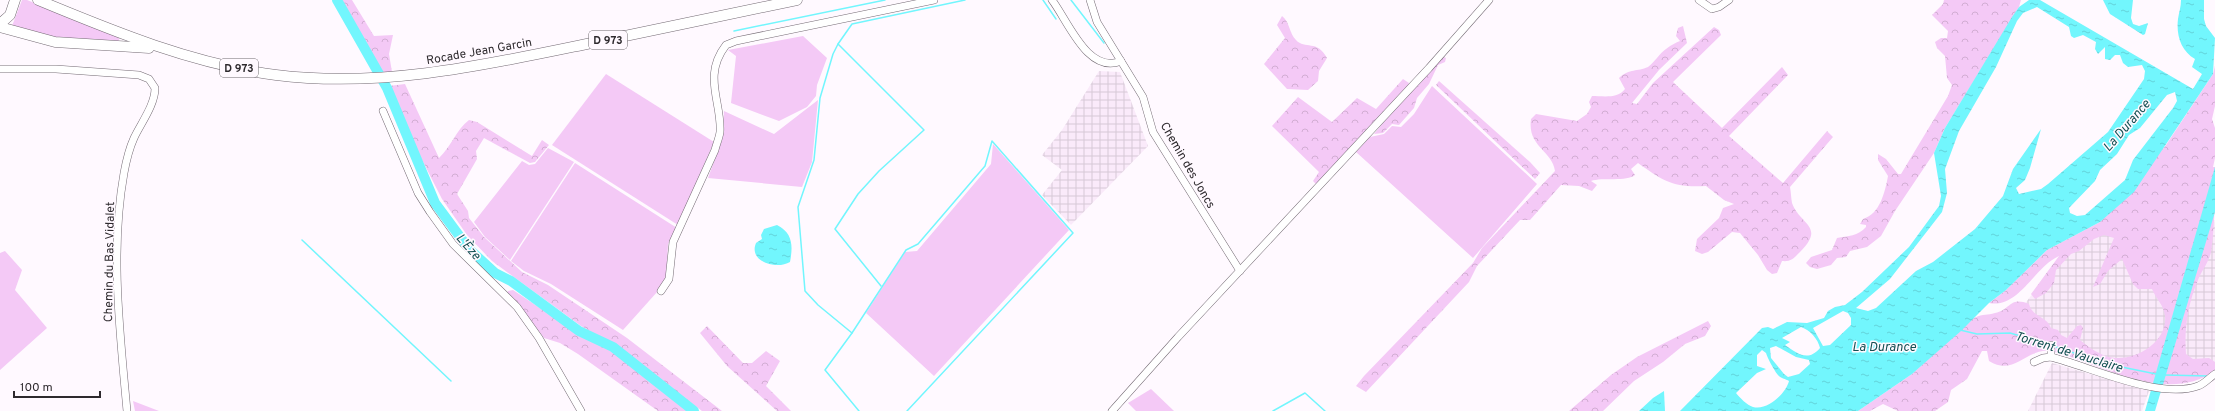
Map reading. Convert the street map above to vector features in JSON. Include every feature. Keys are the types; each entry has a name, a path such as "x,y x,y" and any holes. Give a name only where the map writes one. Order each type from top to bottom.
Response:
{"main road":[{"path":"0,24 10,15 15,0"},
{"name":"Rocade Jean Garcin","path":"38,0 163,49 250,70 316,78 367,79 418,75 523,57 797,0"},
{"name":"Rocade Jean Garcin","path":"0,27 70,44 119,45 163,49"}],"street":[{"path":"660,291 669,279 673,242 715,150 719,137 720,123 714,93 714,77 718,62 726,45 736,41 934,0"},
{"path":"1052,0 1093,59 1108,64 1120,60"},
{"path":"1112,411 1429,68 1489,0"},
{"path":"1699,0 1712,8 1718,7 1729,0"},
{"name":"Chemin des Joncs","path":"1090,1 1097,22 1146,105 1153,132 1240,272"},
{"name":"Chemin du Bas Vidalet","path":"0,69 56,69 139,75 150,78 155,88 153,98 130,152 119,210 118,310 127,411"},
{"path":"383,111 418,193 430,212 453,244 517,307 539,338 581,411"},
{"path":"2051,345 2051,357"},
{"path":"2034,362 2042,358 2051,357 2134,383 2171,390 2199,386 2212,376"}],"shaded area":[{"path":"1099,71 1120,72 1148,146 1071,225 1042,195 1062,170 1042,155 1062,130"},
{"path":"2215,220 2215,366 2175,357 2188,287"},
{"path":"2122,223 2190,251 2154,370 2092,356 2011,323 2063,252"},
{"path":"2052,363 2149,391 2142,411 2028,411"}],"green space":[{"path":"22,0 27,0 120,37 118,42 58,39 12,26"},
{"path":"342,0 352,0 374,36 393,35 389,54 392,72 382,73"},
{"path":"1944,0 2021,0 2019,7 1945,128 1934,153 1895,211 1881,236 1867,247 1850,251 1846,257 1837,258 1831,265 1817,269 1810,267 1806,263 1811,257 1832,250 1837,238 1856,234 1866,227 1866,225 1860,224 1863,219 1874,212 1881,202 1888,176 1878,160 1878,154 1886,159 1898,174 1901,174 1948,96 1952,85 1947,78 1945,56 1937,48 1935,42 1941,38 1947,38 1948,31 1932,15 1943,4"},
{"path":"1282,16 1287,21 1296,40 1300,43 1319,49 1327,58 1319,71 1318,81 1308,90 1287,89 1264,64 1285,38 1277,25"},
{"path":"1683,26 1687,43 1659,70 1632,103 1637,104 1653,83 1714,27 1719,30 1721,35 1673,82 1722,128 1782,67 1788,75 1729,136 1783,183 1827,131 1833,137 1790,187 1792,203 1811,231 1811,236 1800,252 1790,260 1782,261 1777,273 1772,274 1767,270 1758,255 1740,233 1732,232 1708,252 1702,254 1695,251 1697,239 1719,218 1723,208 1734,204 1724,200 1706,186 1685,186 1669,182 1638,163 1631,169 1635,175 1631,177 1591,181 1597,185 1592,191 1579,186 1561,185 1530,220 1520,220 1477,266 1469,282 1366,392 1356,386 1473,263 1482,248 1555,171 1553,164 1533,136 1531,119 1536,114 1577,121 1587,114 1591,107 1589,102 1592,96 1614,96 1622,92 1625,89 1619,78 1630,71 1648,67 1664,50 1680,41 1676,36 1678,28"},
{"path":"803,36 827,58 817,85 816,96 807,107 779,121 731,103 736,56 728,50"},
{"path":"1443,57 1446,58 1445,62 1438,65 1429,84 1417,98 1414,108 1399,125 1392,124 1383,133 1374,134 1398,105"},
{"path":"2215,66 2215,106 2212,119 2215,128 2215,158 2213,167 2215,167 2215,199 2211,252 2198,280 2192,298 2186,325 2186,354 2193,359 2209,358 2215,362 2215,371 2196,380 2176,384 2155,383 2133,379 2051,351 2035,353 2014,364 2006,366 1998,365 1989,361 1987,351 1982,351 1967,379 1951,390 1948,402 1935,411 1898,411 1883,404 1870,411 1858,411 1912,374 1974,318 1992,314 2004,309 2010,304 2018,302 2029,304 2033,312 2046,321 2051,328 2058,330 2061,335 2067,338 2077,326 2081,325 2083,328 2080,340 2092,349 2106,356 2116,358 2136,355 2146,350 2154,343 2164,326 2165,316 2163,309 2152,289 2138,289 2133,284 2122,259 2108,271 2100,284 2093,287 2114,238 2104,235 2094,239 2079,251 2071,254 2056,270 2054,283 2046,293 2035,299 2031,294 2059,256 2050,261 2018,294 2009,300 2000,303 1989,303 2006,290 2047,250 2100,222 2166,145 2213,74"},
{"path":"606,74 714,142 678,225 552,145"},
{"path":"1403,79 1409,83 1407,87 1316,184 1313,181 1319,172 1272,126 1298,97 1332,122 1357,98 1376,109"},
{"path":"1439,81 1530,162 1540,173 1535,179 1436,85"},
{"path":"405,84 439,158 464,124 469,120 477,122 532,156 542,140 549,145 535,162 530,163 484,138 476,151 477,159 457,194 468,211 469,218 484,237 522,272 548,285 627,338 722,411 702,411 612,344 581,326 492,261 467,235 442,199 416,148 389,86"},
{"path":"1432,86 1537,184 1473,258 1356,152 1370,137 1384,134 1392,126 1401,127 1414,114"},
{"path":"818,100 812,162 802,187 708,178 723,137 724,111 774,134"},
{"path":"993,144 1069,230 934,376 866,313 905,252 917,251 991,164"},
{"path":"548,148 574,162 510,260 485,237 474,222 522,161 529,165 535,164"},
{"path":"575,163 677,228 668,244 666,282 623,330 551,284 524,271 511,261"},
{"path":"5,251 22,270 15,290 47,328 0,370 0,253"},
{"path":"513,290 586,339 613,349 689,411 658,411 578,354 560,343 544,338 519,305 507,294 508,291"},
{"path":"1708,321 1711,326 1705,336 1685,344 1663,362 1634,381 1603,411 1569,411 1611,375 1637,357"},
{"path":"707,326 743,363 752,363 766,351 780,361 766,386 791,411 777,411 727,366 700,333"},
{"path":"1151,389 1174,411 1136,411 1128,403"},
{"path":"133,401 159,411 135,411"}],"water":[{"name":"La Durance","path":"2029,0 2040,0 2193,89 2202,74 2192,67 2195,59 2186,52 2180,42 2178,19 2181,0 2204,0 2204,19 2206,26 2215,38 2213,74 2134,192 2100,222 2047,250 2006,290 1989,303 1961,331 1912,374 1858,411 1680,411 1762,328 1768,327 1773,329 1787,322 1807,323 1824,318 1828,311 1835,307 1845,305 1862,292 1909,247 1939,206 1941,196 1934,153 1945,128 2019,7","holes":["2037,7 2069,27 2071,36 2074,38 2083,35 2096,42 2095,49 2098,54 2105,47 2105,59 2110,60 2115,55 2120,55 2123,63 2128,67 2142,65 2145,71 2144,79 2108,132 2041,189 2019,194 2016,188 2025,180 2041,129 2013,169 2003,196 1975,229 1933,262 1916,271 1876,308 1868,311 1856,308 1890,279 1942,212 1947,193 1945,169 1959,131 1996,67 2017,21 2023,13","2175,92 2177,101 2133,160 2125,180 2085,215 2077,216 2070,213 2069,208 2095,181 2100,170 2117,154 2129,135 2140,128 2167,95","1843,311 1848,313 1851,318 1851,325 1830,345 1823,346 1813,328","1801,327 1813,335 1820,348 1811,355 1807,356 1799,354 1785,345 1790,342 1782,338","1776,346 1796,357 1809,360 1810,364 1799,374 1788,377 1771,358 1770,348","1762,350 1766,353 1778,375 1789,381 1784,391 1776,400 1759,408 1748,405 1736,393 1757,373 1766,369 1757,366 1757,355"]},
{"path":"2103,0 2133,0 2131,18 2133,24 2139,26 2148,23 2145,34 2143,35 2110,14"},
{"path":"2215,167 2215,212 2155,411 2145,411"},
{"path":"777,225 786,232 791,240 790,262 771,265 765,263 756,255 756,243 762,239 761,235 764,229"},
{"path":"1664,391 1665,411 1639,411 1653,398"}],"waterway":[{"name":"L'Èze","path":"337,0 387,88 435,203 469,249 495,273 511,281 579,331 613,347 694,411"},
{"path":"734,31 885,0"},
{"path":"881,286 835,229 858,194 879,171 924,130 838,44 852,24 965,0"},
{"path":"1043,0 1056,19"},
{"path":"1071,0 1104,43"},
{"path":"838,44 833,54 820,98 814,160 798,207 805,291 818,305 852,333"},
{"path":"859,411 825,370 852,333 906,250 918,244 985,166 992,141 1073,233 907,411"},
{"path":"302,240 451,381"},
{"name":"Torrent de Vauclaire","path":"1960,330 1977,334 2010,333 2048,344"},
{"name":"Torrent de Vauclaire","path":"2053,346 2107,364 2156,374"},
{"name":"Torrent de Vauclaire","path":"2165,375 2208,376"},
{"path":"1273,411 1305,393 1325,411"}]}
